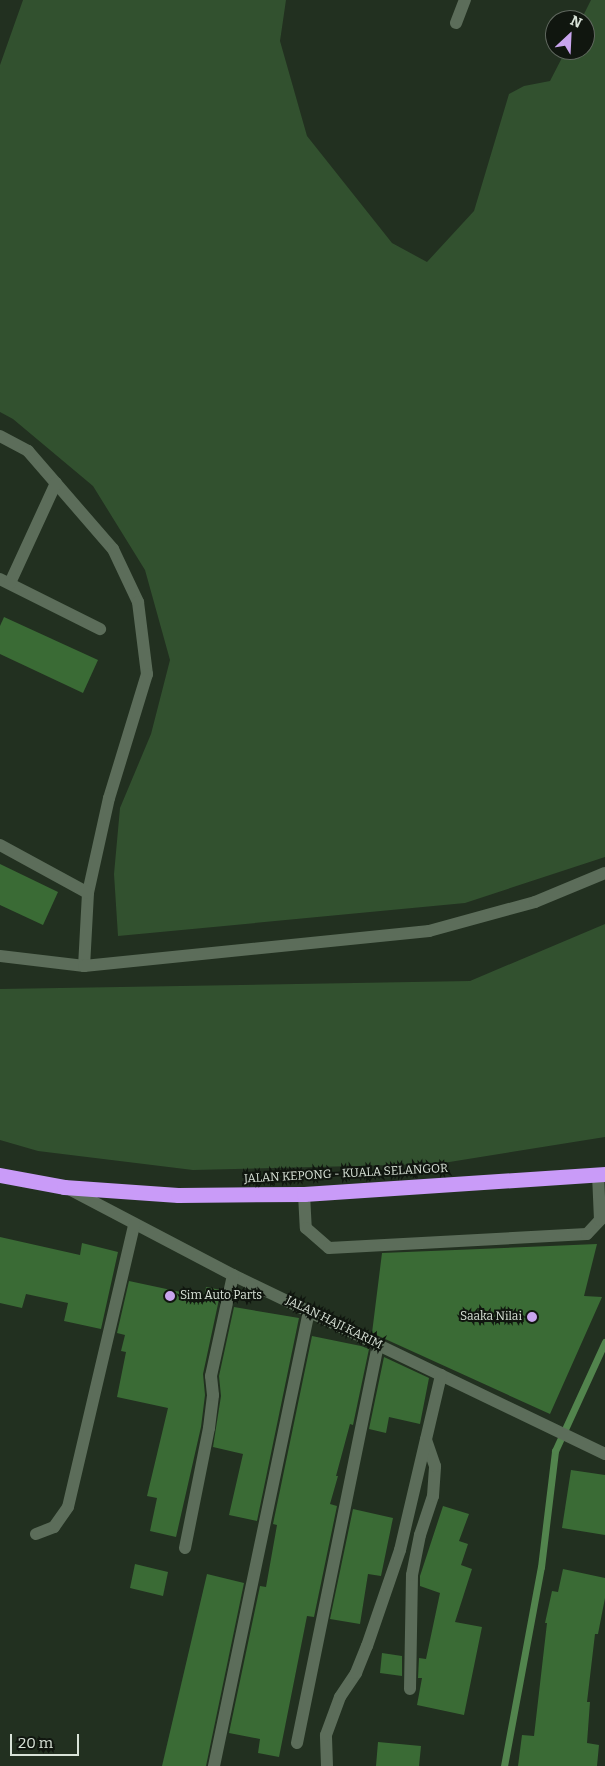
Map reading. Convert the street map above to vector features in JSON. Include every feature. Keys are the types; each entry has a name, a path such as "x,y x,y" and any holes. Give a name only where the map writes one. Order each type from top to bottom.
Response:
{"highway":[{"name":"JALAN KEPONG - KUALA SELANGOR","path":"0,1176 64,1187 178,1195 304,1194 602,1174"}],"street":[{"path":"456,23 466,0"},
{"path":"0,436 28,451 113,549 138,602 147,674 109,798 88,893 84,966"},
{"path":"56,483 5,581 100,629"},
{"path":"0,846 88,893"},
{"path":"0,956 84,966 429,931 535,902 605,873"},
{"path":"304,1194 306,1228 329,1248 587,1234 600,1220 602,1174"},
{"name":"JALAN HAJI KARIM","path":"64,1187 233,1275 605,1454"},
{"path":"36,1534 54,1527 68,1507 134,1225"},
{"path":"185,1548 209,1428 213,1395 211,1376 233,1275"},
{"path":"214,1766 309,1310"},
{"path":"297,1743 378,1344"},
{"path":"327,1766 326,1735 340,1697 356,1673 367,1646 397,1558 441,1374"},
{"path":"410,1689 412,1575 420,1535 433,1496 435,1466 426,1440"}],"green space":[{"path":"23,0 286,0 280,41 307,136 392,243 427,262 474,211 509,94 524,86 550,81 561,60 595,60 595,10 586,10 591,0 605,0 605,857 465,903 118,936 114,874 120,808 151,734 170,660 145,570 93,486 13,419 0,412 0,65"},
{"path":"605,924 605,1137 437,1164 193,1170 38,1151 0,1140 0,989 470,981"}],"building":[{"path":"4,617 98,660 83,693 0,654 0,626"},
{"path":"0,864 58,892 43,925 0,905"},
{"path":"0,1237 80,1255 82,1243 118,1252 101,1329 64,1321 68,1303 26,1294 22,1308 0,1303"},
{"path":"597,1244 584,1296 602,1297 550,1414 372,1333 382,1253"},
{"path":"129,1281 204,1297 206,1287 221,1290 203,1374 205,1395 201,1427 176,1537 150,1531 157,1498 147,1496 168,1408 117,1397 126,1352 121,1351 125,1335 117,1333"},
{"path":"234,1307 299,1318 257,1521 229,1515 243,1454 213,1447 221,1396 219,1376"},
{"path":"312,1336 369,1349 353,1425 350,1424 336,1476 338,1476 330,1504 337,1506 314,1617 307,1616 279,1757 258,1753 260,1739 229,1733 260,1586 266,1587 277,1525 273,1524"},
{"path":"384,1357 429,1378 420,1424 389,1417 386,1433 369,1429"},
{"path":"571,1470 605,1475 605,1535 562,1528"},
{"path":"443,1506 469,1514 459,1541 468,1544 461,1565 472,1569 455,1622 482,1627 464,1715 417,1705 422,1678 418,1678 419,1658 426,1659 440,1593 420,1586 420,1576"},
{"path":"353,1509 393,1518 381,1576 368,1574 360,1624 330,1619"},
{"path":"135,1564 168,1572 163,1596 130,1588"},
{"path":"563,1569 605,1578 605,1598 598,1634 595,1634 587,1702 590,1702 587,1743 599,1745 597,1766 518,1766 522,1735 534,1736 547,1623 545,1623 552,1591 558,1592"},
{"path":"207,1574 244,1583 206,1766 162,1766"},
{"path":"382,1653 402,1656 402,1676 380,1673"},
{"path":"378,1742 421,1746 419,1766 376,1766"}],"waterway":[{"path":"504,1766 541,1567 555,1451 605,1342"}],"place":[{"name":"Sim Auto Parts","path":"170,1296"},
{"name":"Saaka Nilai","path":"532,1317"}]}
